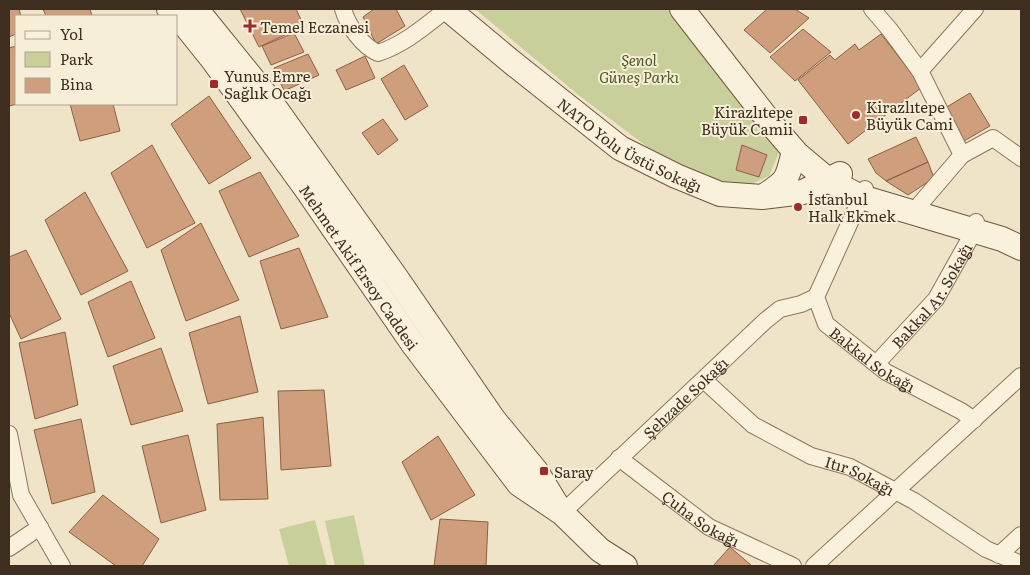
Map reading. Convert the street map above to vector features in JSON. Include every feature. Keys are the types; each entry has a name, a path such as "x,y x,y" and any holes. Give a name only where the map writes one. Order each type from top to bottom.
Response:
{"street":[{"path":"343,9 345,17 364,44 368,49 378,53 392,49 412,37 447,9"},
{"name":"NATO Yolu Üstü Sokağı","path":"447,9 620,148 676,176 720,194 762,197 803,192 834,177"},
{"path":"682,9 772,126 794,151 834,177 864,192 974,225 1021,234"},
{"path":"696,9 791,130 834,177"},
{"path":"872,9 920,71 962,155"},
{"path":"920,71 975,9"},
{"name":"Mehmet Akif Ersoy Caddesi","path":"184,12 213,60 307,190 413,344 519,484 562,513 604,558 625,566"},
{"path":"920,204 962,155 993,138 1021,158"},
{"path":"762,197 788,178 794,151"},
{"path":"864,192 920,204 974,225 1021,248"},
{"path":"816,297 864,192"},
{"name":"Bakkal Ar. Sokağı","path":"876,364 936,299 969,240 974,225"},
{"name":"Şehzade Sokağı","path":"562,513 681,399 780,309 802,304 816,297"},
{"name":"Bakkal Sokağı","path":"816,297 826,324 886,372 960,410 974,420"},
{"path":"814,566 1021,376"},
{"name":"Itır Sokağı","path":"704,380 753,426 811,456 850,467 914,501 986,549 1021,564"},
{"path":"9,434 13,474 21,495 62,566"},
{"name":"Çuha Sokağı","path":"619,458 709,527 792,566"},
{"path":"9,548 40,527"},
{"path":"999,555 1021,536"}],"green space":[{"name":"Şenol Güneş Parkı","path":"475,9 669,9 780,150 769,176 742,188 674,167 581,97"},
{"path":"354,515 365,566 335,566 325,521"},
{"path":"315,520 327,566 289,566 279,529"}],"building":[{"path":"9,9 19,9 21,15 15,15 15,34 9,37"},
{"path":"43,9 90,9 92,15 46,15"},
{"path":"240,9 296,9 304,26 259,47"},
{"path":"374,9 396,9 405,26 376,44 363,17"},
{"path":"767,9 795,9 809,18 770,53 744,30"},
{"path":"803,29 831,52 795,81 770,57"},
{"path":"294,33 304,52 271,65 262,46"},
{"name":"Kirazlıtepe Büyük Cami","path":"881,34 922,87 848,144 798,80 830,55 835,60 855,44 859,50"},
{"path":"15,46 15,104 9,106 9,48"},
{"path":"308,54 319,75 284,91 274,68"},
{"path":"365,56 375,78 346,90 336,70"},
{"path":"404,65 428,106 405,120 381,79"},
{"path":"970,93 990,126 964,141 945,108"},
{"path":"209,96 251,158 209,184 171,124"},
{"path":"70,105 113,105 120,131 80,141"},
{"path":"383,119 398,140 378,155 362,133"},
{"path":"916,137 928,162 886,181 876,173 868,159"},
{"path":"152,145 195,223 147,248 111,173"},
{"path":"742,145 767,155 759,177 736,170"},
{"path":"928,162 934,178 908,195 886,181"},
{"path":"260,172 299,236 249,257 219,191"},
{"path":"85,192 128,271 81,295 45,220"},
{"path":"201,223 239,300 186,321 161,250"},
{"path":"299,248 328,317 281,329 260,261"},
{"path":"26,250 61,319 21,339 9,313 9,257"},
{"path":"131,281 155,338 108,357 88,302"},
{"path":"240,316 258,392 208,404 189,333"},
{"path":"65,332 78,405 35,419 19,343"},
{"path":"161,348 183,411 131,425 113,366"},
{"path":"324,390 331,466 281,470 278,391"},
{"path":"263,417 268,499 220,500 217,424"},
{"path":"81,419 95,492 52,504 34,430"},
{"path":"188,435 206,510 161,523 142,446"},
{"path":"438,436 475,495 431,520 402,462"},
{"path":"103,495 159,539 142,566 116,566 69,532"},
{"path":"440,519 488,522 486,566 434,566"},
{"path":"730,547 752,566 713,566"}],"place":[{"name":"Temel Eczanesi","path":"250,26"},
{"name":"Yunus Emre Sağlık Ocağı","path":"214,84"},
{"name":"Kirazlıtepe Büyük Cami","path":"856,115"},
{"name":"Kirazlıtepe Büyük Camii","path":"803,120"},
{"name":"İstanbul Halk Ekmek","path":"798,207"},
{"name":"Saray","path":"544,471"}]}
